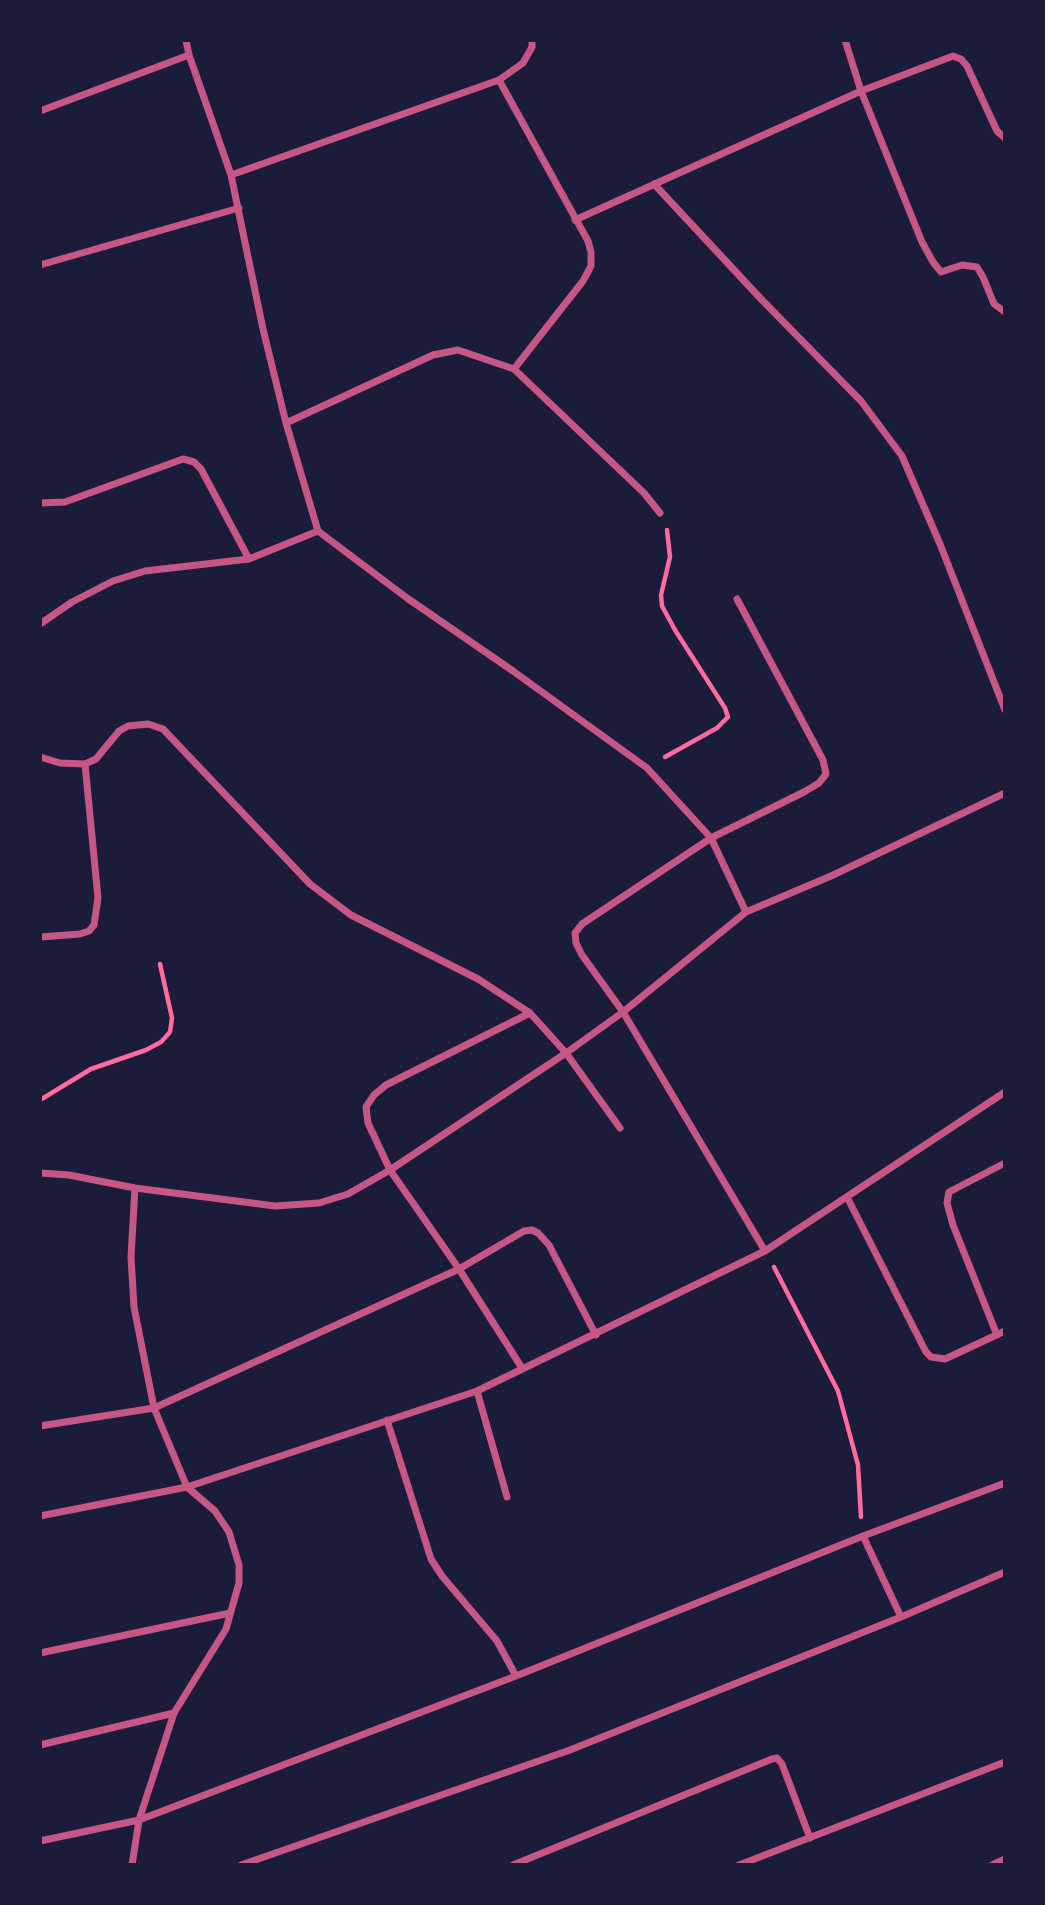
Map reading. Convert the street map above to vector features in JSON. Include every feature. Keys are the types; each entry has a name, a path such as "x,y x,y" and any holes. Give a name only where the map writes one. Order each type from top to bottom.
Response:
{"street":[{"path":"186,40 231,175 286,424 318,531 407,598 647,768 711,838 746,912"},
{"path":"231,175 499,80 523,63 532,47 532,40"},
{"path":"845,40 861,91 922,242 933,262 941,272 962,265 976,267 994,304 1005,312"},
{"path":"40,111 189,55"},
{"path":"575,220 861,91 953,56 961,59 967,66 997,131 1005,138"},
{"path":"499,80 588,241 591,252 591,266 583,281 514,369"},
{"path":"654,184 861,401 902,456 940,544 1005,710"},
{"path":"40,265 239,208"},
{"path":"286,424 446,351 458,350 514,369 644,493 660,513"},
{"path":"40,503 65,502 183,459 194,462 201,469 249,559"},
{"path":"40,624 72,602 113,581 145,571 249,559 318,531"},
{"path":"737,599 823,760 826,774 819,783 804,792 711,838 582,924 575,933 582,955 623,1012 765,1251"},
{"path":"40,757 60,763 85,764 96,759 120,731 128,726 148,723 163,729 310,884 351,915 478,979 530,1013 566,1054 620,1128"},
{"path":"40,937 80,934 89,931 94,925 97,898 85,764"},
{"path":"40,1173 275,1206 319,1202 348,1194 390,1170 566,1054 623,1012 746,912 831,876 1005,793"},
{"path":"522,1368 459,1269 390,1170 368,1123 366,1107 374,1095 386,1085 530,1013"},
{"path":"40,1516 187,1487 477,1391 765,1251 1005,1092"},
{"path":"848,1197 926,1352 931,1357 945,1359 1001,1333 953,1225 947,1203 949,1192 1005,1163"},
{"path":"132,1865 139,1821 174,1713 226,1629 239,1583 239,1565 229,1532 215,1511 187,1487 154,1408 134,1307 131,1257 135,1188"},
{"path":"40,1426 154,1408 459,1269 524,1231 532,1230 538,1233 549,1245 596,1335"},
{"path":"477,1391 507,1497"},
{"path":"387,1420 431,1559 497,1642 516,1676"},
{"path":"40,1841 139,1821 516,1676 863,1536 1005,1483"},
{"path":"863,1536 901,1617"},
{"path":"241,1865 570,1750 901,1617 1005,1572"},
{"path":"40,1653 230,1613"},
{"path":"40,1745 174,1713"},
{"path":"513,1865 777,1758 782,1764 810,1838"},
{"path":"739,1865 1005,1762"},
{"path":"992,1865 1005,1860"}],"path":[{"path":"647,768 717,728 728,718 662,606 661,595 670,557 668,533 660,513"},
{"path":"40,1100 91,1069 146,1050 161,1042 170,1032 172,1018 160,964"},
{"path":"765,1251 838,1391 858,1465 863,1536"}]}
